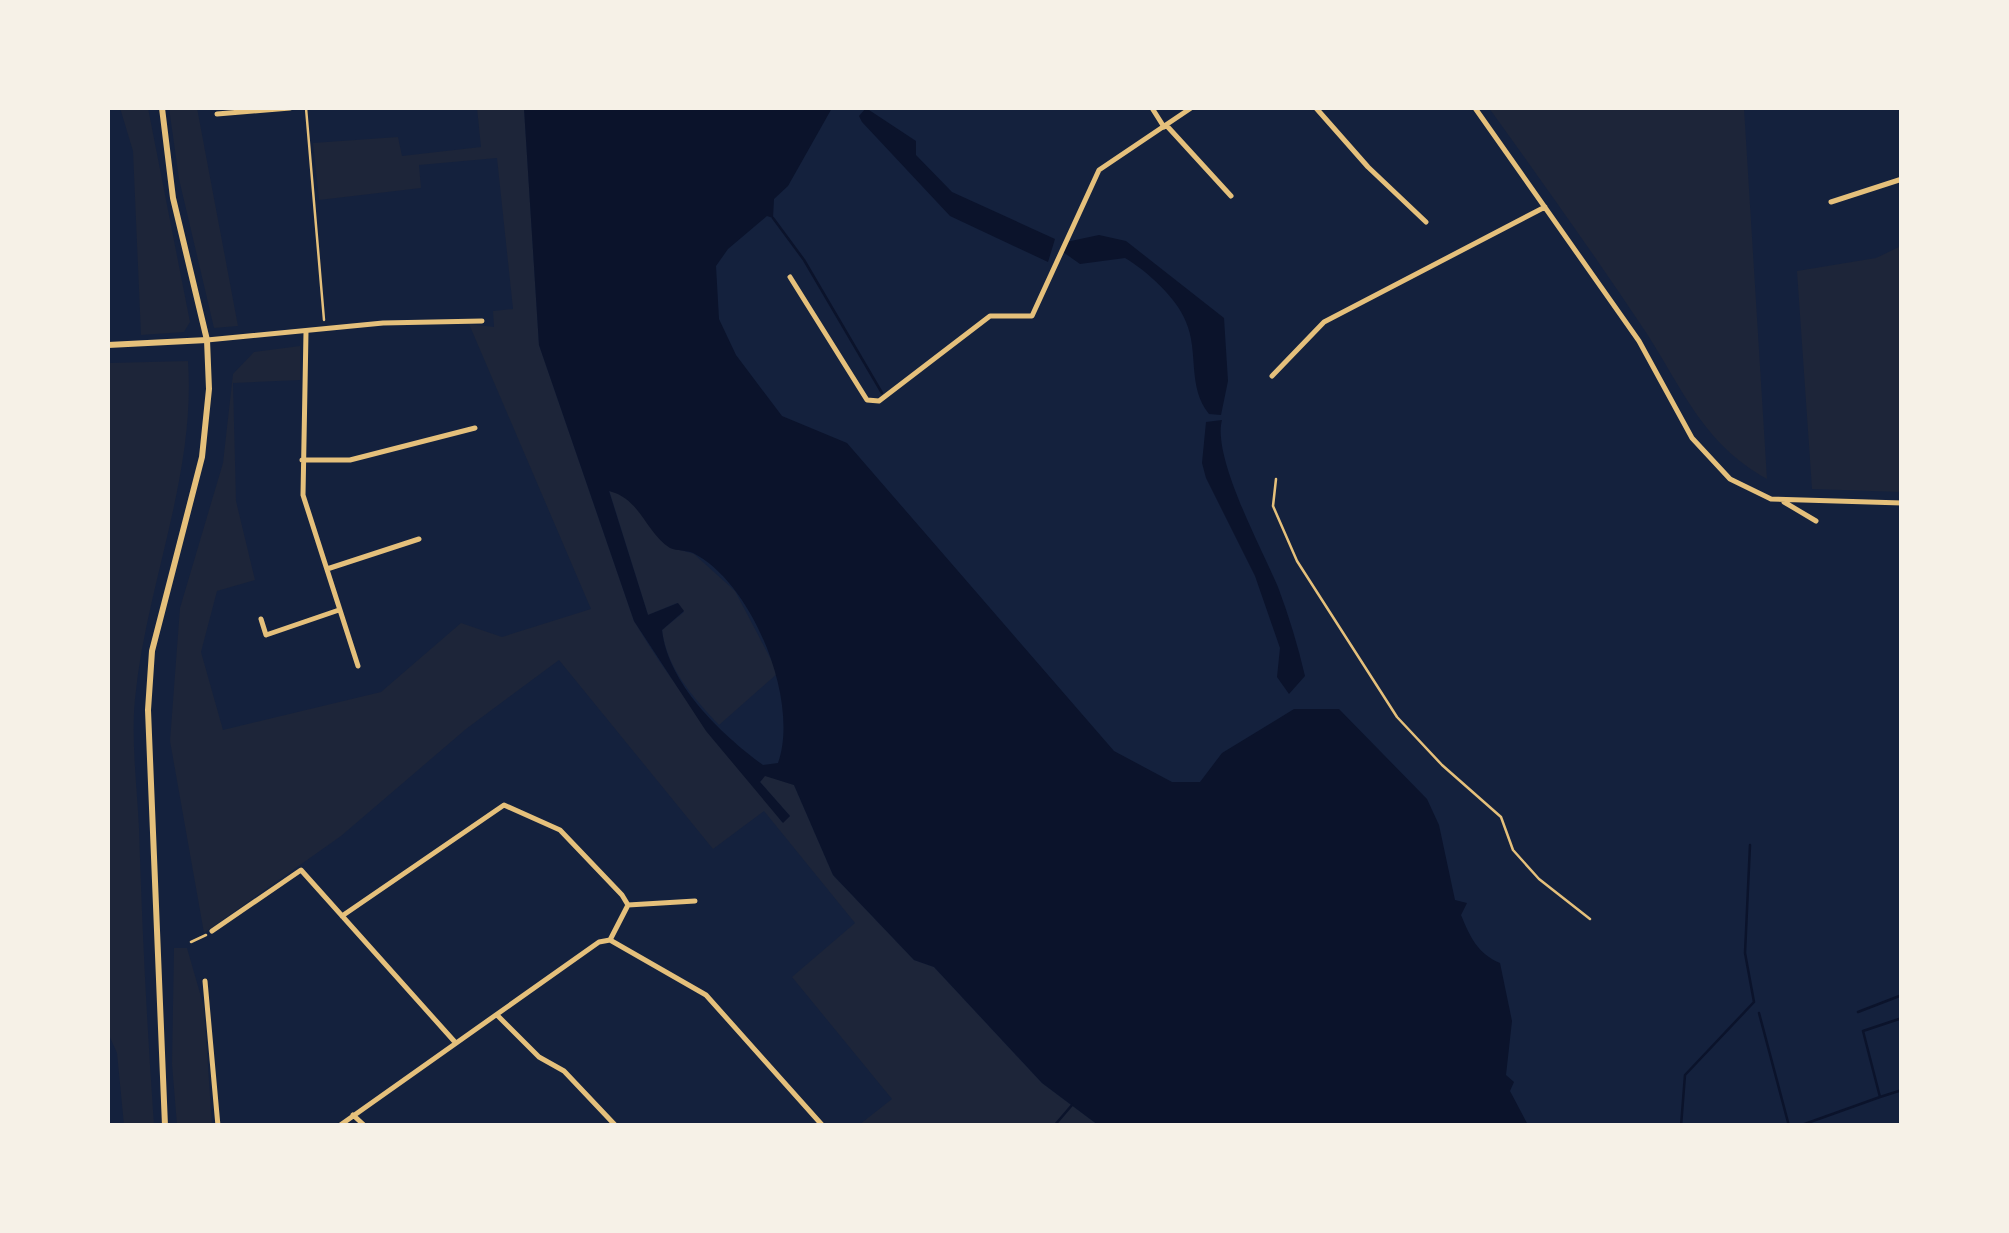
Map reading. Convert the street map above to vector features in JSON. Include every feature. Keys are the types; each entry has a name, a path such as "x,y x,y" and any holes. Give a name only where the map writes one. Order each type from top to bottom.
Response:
{"main road":[{"path":"162,108 173,198 207,340 209,389 202,457 164,594 149,690 165,1126"},
{"path":"108,345 207,340"}],"street":[{"path":"217,114 290,108"},
{"path":"1152,108 1230,196"},
{"path":"790,277 870,402 903,384 990,316 1032,316 1098,170 1191,108"},
{"path":"1316,108 1368,167 1426,222"},
{"path":"1475,108 1639,341 1692,438 1730,479 1782,500 1816,520"},
{"path":"1831,202 1902,179"},
{"path":"1272,376 1324,322 1545,207"},
{"path":"207,340 325,328 482,321"},
{"path":"306,332 304,496 358,666"},
{"path":"302,460 350,460 475,428"},
{"path":"1782,500 1902,503"},
{"path":"327,568 419,539"},
{"path":"261,618 266,634 339,610"},
{"path":"342,916 504,804 560,830 628,906"},
{"path":"212,932 301,870 454,1041"},
{"path":"628,906 696,901"},
{"path":"339,1126 454,1041 498,1015 584,952 610,940 628,906"},
{"path":"610,940 706,995 823,1126"},
{"path":"206,981 218,1126"},
{"path":"498,1015 538,1057 564,1071 616,1126"},
{"path":"354,1115 365,1126"}],"path":[{"path":"306,108 325,328"},
{"path":"1276,479 1274,506 1291,549 1397,718 1501,817 1514,850 1539,879 1590,919"},
{"path":"192,942 212,932"}],"shaded area":[{"path":"120,108 148,108 190,322 184,332 141,335 133,151"},
{"path":"169,108 197,108 238,326 214,328 179,179"},
{"path":"477,108 524,108 539,345 634,621 686,699 782,822 790,816 760,782 765,775 794,785 833,875 914,960 934,967 1042,1083 1098,1125 859,1125 892,1099 792,977 855,923 764,811 713,849 559,660 466,729 341,836 204,933 170,741 180,608 223,463 233,374 254,352 300,346 300,380 233,383 236,501 255,580 217,591 201,652 223,730 381,692 461,623 502,637 591,609 469,324 494,327 493,311 513,309 497,158 419,165 421,188 319,200 313,143 398,137 402,156 481,147"},
{"path":"524,108 832,108 788,186 774,199 773,218 767,216 728,249 716,266 719,319 736,355 782,416 847,443 1114,751 1172,782 1200,782 1222,753 1294,709 1339,709 1427,799 1439,825 1455,900 1467,903 1461,915 1464,923 1480,950 1500,963 1512,1021 1506,1075 1514,1082 1510,1091 1528,1125 1098,1125 1042,1083 934,967 914,960 833,875 794,785 765,776 760,782 790,816 783,823 706,731 634,621 539,345","holes":["609,491 620,495 670,548 693,553 715,568 752,617 777,678 783,738 778,763 763,765 730,738 699,706 674,670 662,630 684,611 678,603 648,615"]},
{"path":"866,108 916,141 916,155 952,192 1055,239 1048,262 950,216 862,122 859,116"},
{"path":"1489,108 1744,108 1767,479 1744,464 1709,431 1624,300"},
{"path":"1099,235 1126,241 1224,318 1228,381 1221,415 1209,414 1202,404 1195,381 1190,333 1176,304 1160,286 1125,258 1080,264 1063,252 1066,242"},
{"path":"1901,246 1901,492 1812,489 1797,271 1876,258"},
{"path":"188,361 185,446 141,656 134,715 154,1125 124,1125 117,1053 108,1033 108,386 110,363"},
{"path":"1222,420 1224,456 1231,479 1278,587 1305,676 1289,694 1277,677 1280,648 1255,576 1202,463 1206,422"},
{"path":"609,490 627,496 670,547 694,554 735,591 778,673 719,725 683,682 669,657 662,630 684,612 677,603 648,615"},
{"path":"174,948 187,948 204,1007 212,1125 177,1125 172,1064"}],"waterway":[{"path":"773,218 804,260 882,393"},
{"path":"1681,1126 1685,1075 1754,1002 1745,953 1750,845"},
{"path":"1858,1012 1902,995"},
{"path":"1759,1013 1789,1126"},
{"path":"1799,1126 1880,1097 1863,1031 1902,1018"},
{"path":"1880,1097 1902,1090"},
{"path":"1054,1126 1072,1105"}]}
